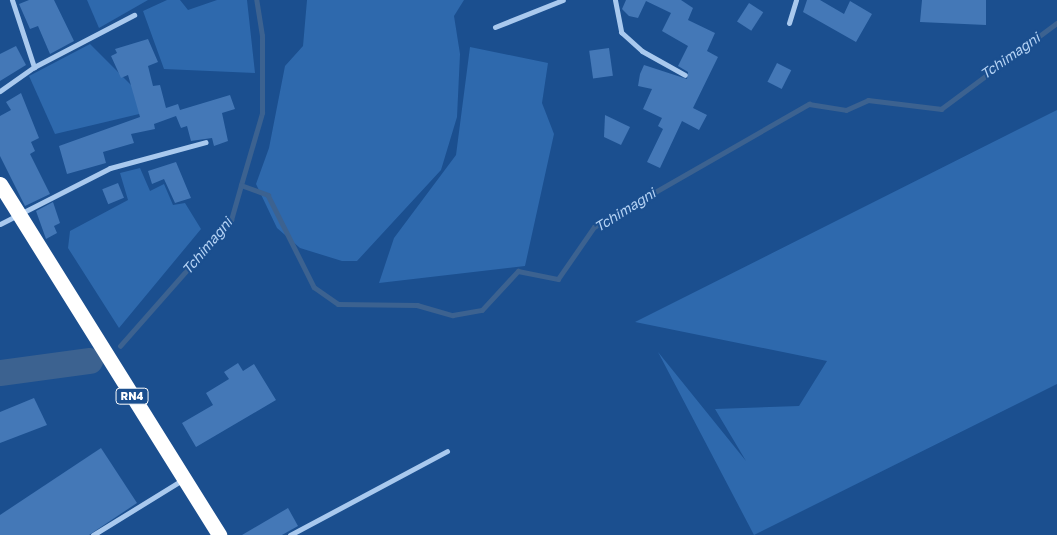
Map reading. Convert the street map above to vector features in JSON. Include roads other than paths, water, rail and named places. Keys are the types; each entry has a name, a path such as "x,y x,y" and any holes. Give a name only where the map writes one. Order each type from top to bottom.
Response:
{"highway":[{"name":"RN4","path":"0,184 218,535"}],"street":[{"path":"12,0 34,67"},
{"path":"495,27 563,0"},
{"path":"614,0 621,32 642,52 684,76"},
{"path":"789,24 796,0"},
{"path":"0,91 34,67 134,15"},
{"path":"0,224 16,212 110,168 206,142"},
{"path":"290,535 447,451"},
{"path":"93,535 183,480"}],"waterway":[{"path":"241,185 262,113 262,36 256,0"},
{"name":"Tchimagni","path":"120,346 231,220 241,185 268,195 314,287 338,304 417,305 453,315 482,310 518,271 558,279 594,227 809,104 846,110 868,100 941,109 1057,23"},
{"name":"Tchimagni","path":"0,373 90,361"}]}
